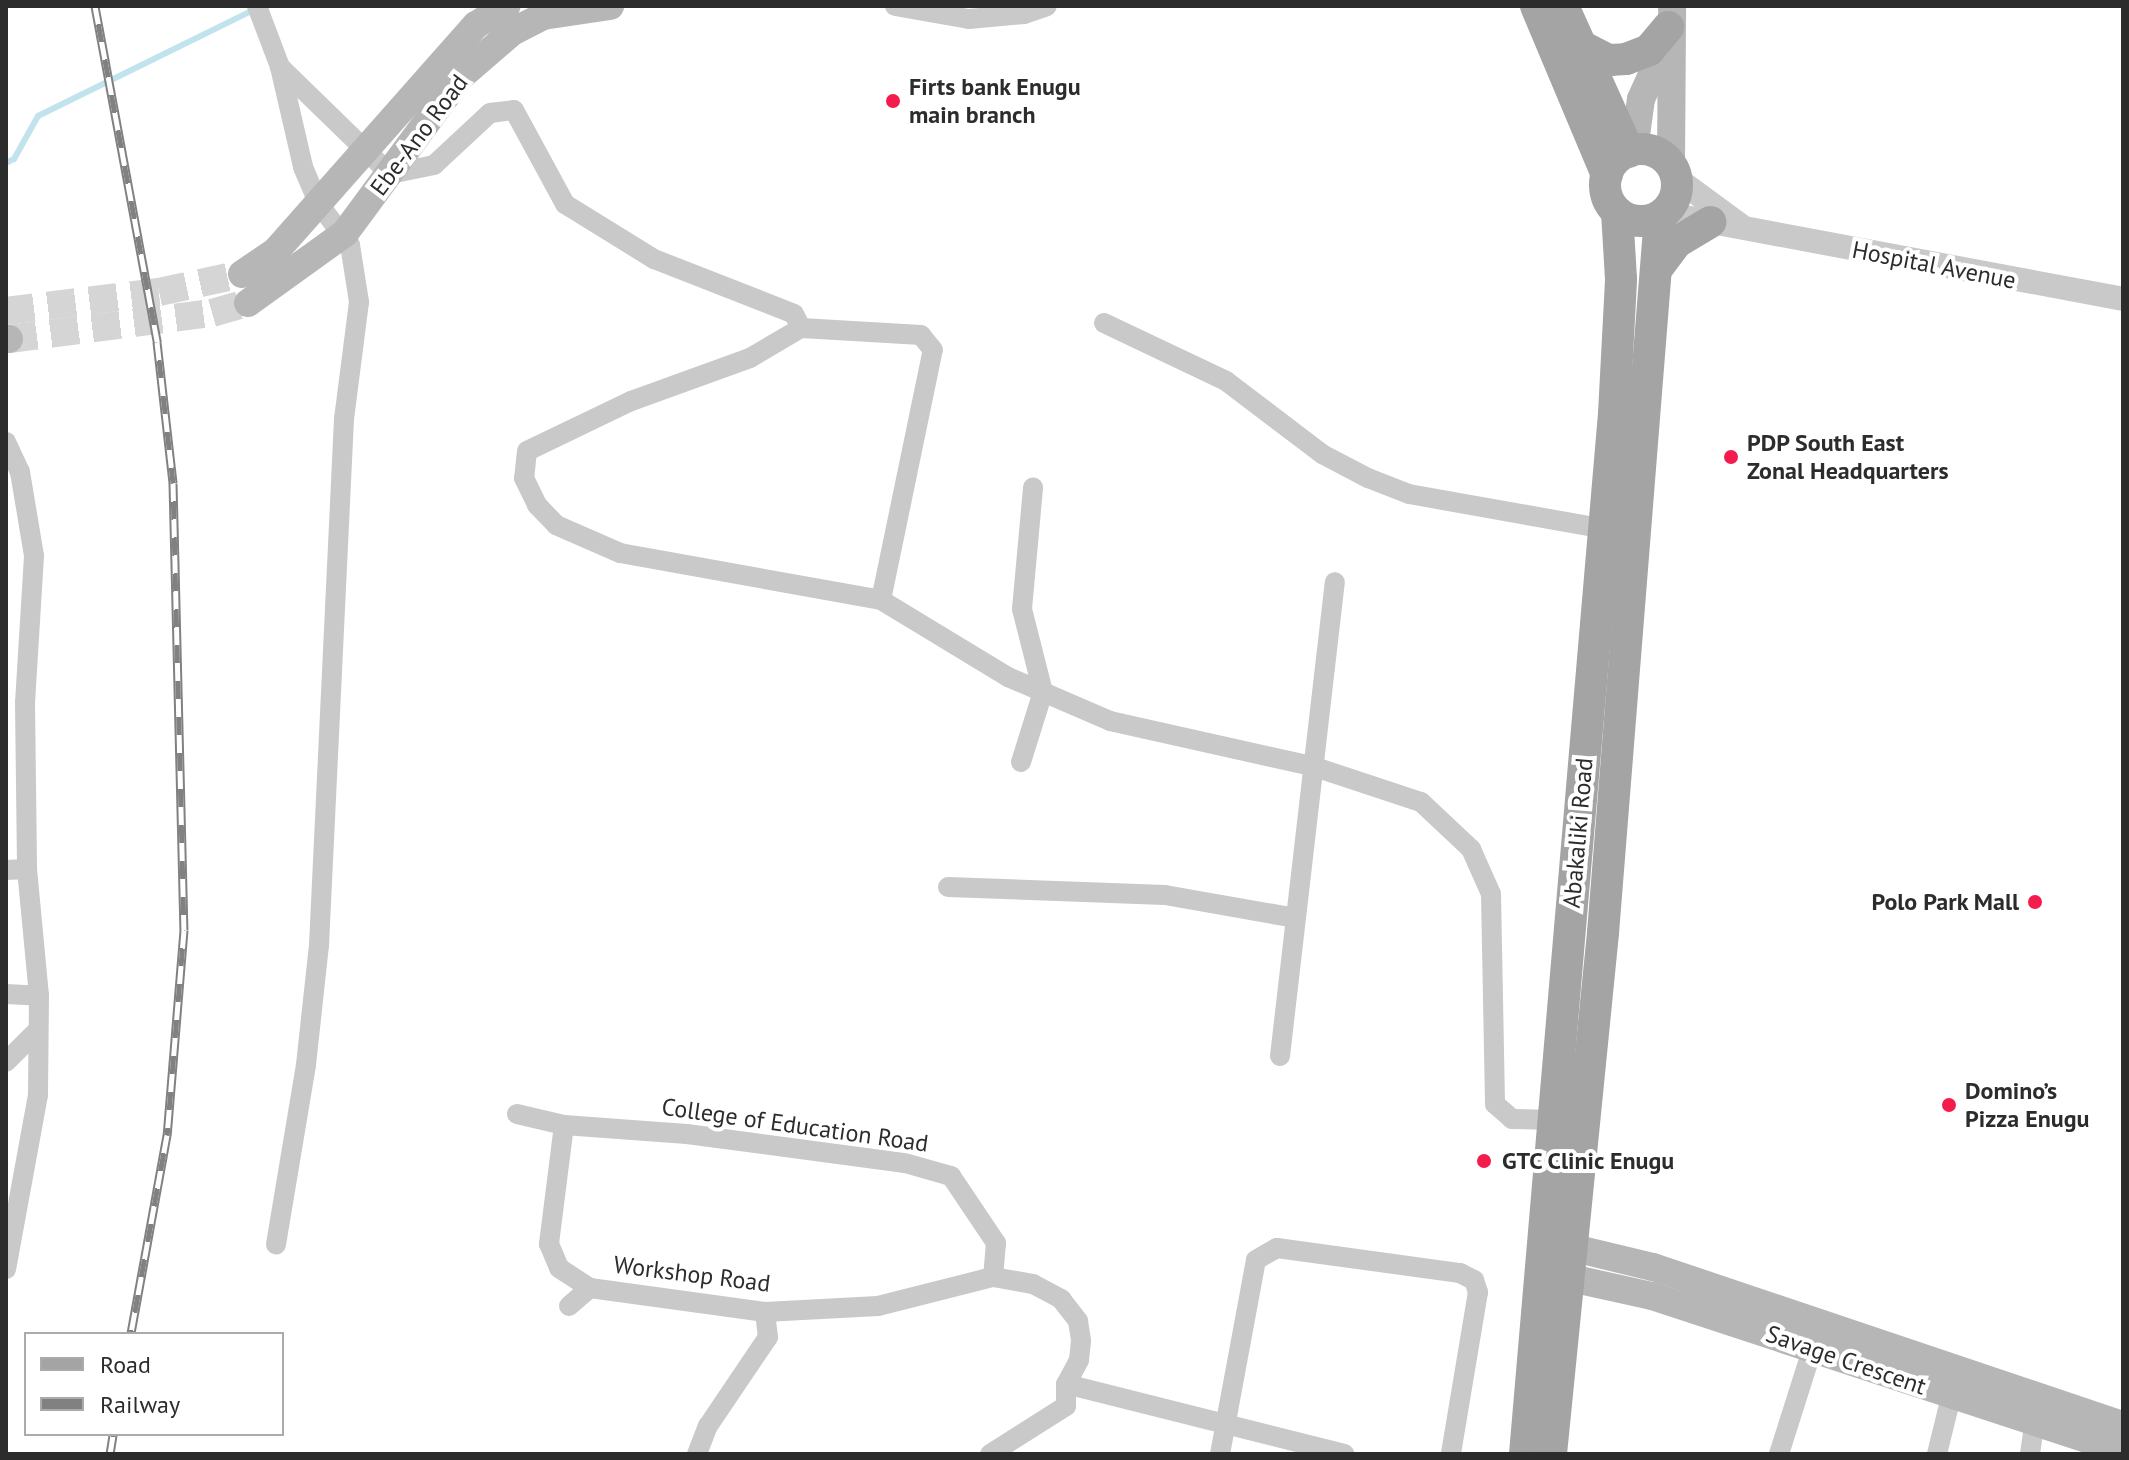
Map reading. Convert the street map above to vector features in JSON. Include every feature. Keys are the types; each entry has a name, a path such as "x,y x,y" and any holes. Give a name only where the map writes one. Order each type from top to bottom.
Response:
{"main road":[{"name":"Ebe-Ano Road","path":"242,274 275,252 476,25 507,6"},
{"name":"Ebe-Ano Road","path":"248,303 345,233 460,77 512,32 543,16 610,6"},
{"path":"1536,6 1607,175 1606,192 1617,212 1641,221 1662,214 1675,197 1669,24"},
{"path":"1563,6 1631,151"},
{"path":"1607,175 1631,151 1641,99 1669,24"},
{"path":"1579,45 1609,60 1626,59 1649,50 1669,24"},
{"path":"1631,151 1652,151 1674,171"},
{"name":"Abakaliki Road","path":"1525,1454 1554,1259 1613,633 1605,529 1621,279 1617,212"},
{"name":"Abakaliki Road","path":"1551,1454 1554,1120 1662,214"},
{"path":"1658,267 1677,242 1710,222"},
{"name":"Savage Crescent","path":"1554,1259 1652,1296 1813,1347 2034,1426 2123,1451"},
{"name":"Savage Crescent","path":"1554,1259 1653,1267 2123,1425"}],"street":[{"path":"895,6 969,19 1024,14 1047,6"},
{"path":"259,13 280,67 285,105 318,203 345,233 359,302 344,419 327,834 306,1065 276,1245"},
{"path":"280,67 390,174 434,165 490,113 514,110 565,204 654,259 794,314 801,328"},
{"path":"1674,171 1745,229"},
{"name":"Hospital Avenue","path":"1662,214 2123,299"},
{"path":"1104,323 1226,381 1322,454 1368,478 1409,494 1605,529"},
{"path":"881,600 932,346 921,335 801,328 750,358 631,401 527,451 524,478 537,505 556,525 620,553 881,600 1008,677 1110,721 1315,767 1421,802 1471,849 1491,894 1495,1104 1512,1119 1554,1120"},
{"path":"6,442 20,472 34,556 25,702 27,869 39,996 38,1095 6,1269"},
{"path":"1021,762 1043,692 1022,609 1033,487"},
{"path":"1280,1056 1335,582"},
{"path":"6,870 27,869"},
{"path":"948,887 1165,895 1295,918"},
{"path":"6,994 39,996"},
{"path":"6,1062 37,1031"},
{"name":"College of Education Road","path":"517,1114 564,1125 687,1134 905,1163 951,1176 996,1243 993,1277"},
{"name":"Workshop Road","path":"564,1125 548,1214 549,1244 559,1268 590,1288 765,1312 878,1306 993,1277 1033,1284 1074,1313 1080,1350 1066,1384"},
{"path":"1220,1454 1256,1260 1277,1248 1460,1273 1474,1280 1478,1292 1451,1454"},
{"path":"569,1306 590,1288"},
{"path":"697,1454 708,1426 768,1337 765,1312"},
{"path":"1779,1454 1813,1347"},
{"path":"990,1454 1066,1406 1066,1384 1344,1454"},
{"path":"1937,1454 1951,1397"},
{"path":"2030,1454 2034,1426"}],"waterway":[{"path":"6,163 14,159 38,116 255,9"}],"tunnel":[{"path":"6,311 159,292 242,274"},
{"path":"9,339 212,313 248,303"}],"railway":[{"path":"95,6 157,342 173,483 184,930 167,1135 131,1332"},
{"path":"110,1454 113,1436"}],"place":[{"name":"Firts bank Enugu main branch","path":"893,101"},
{"name":"PDP South East Zonal Headquarters","path":"1731,457"},
{"name":"Polo Park Mall","path":"2035,902"},
{"name":"Domino’s Pizza Enugu","path":"1949,1105"},
{"name":"GTC Clinic Enugu","path":"1484,1161"}]}
